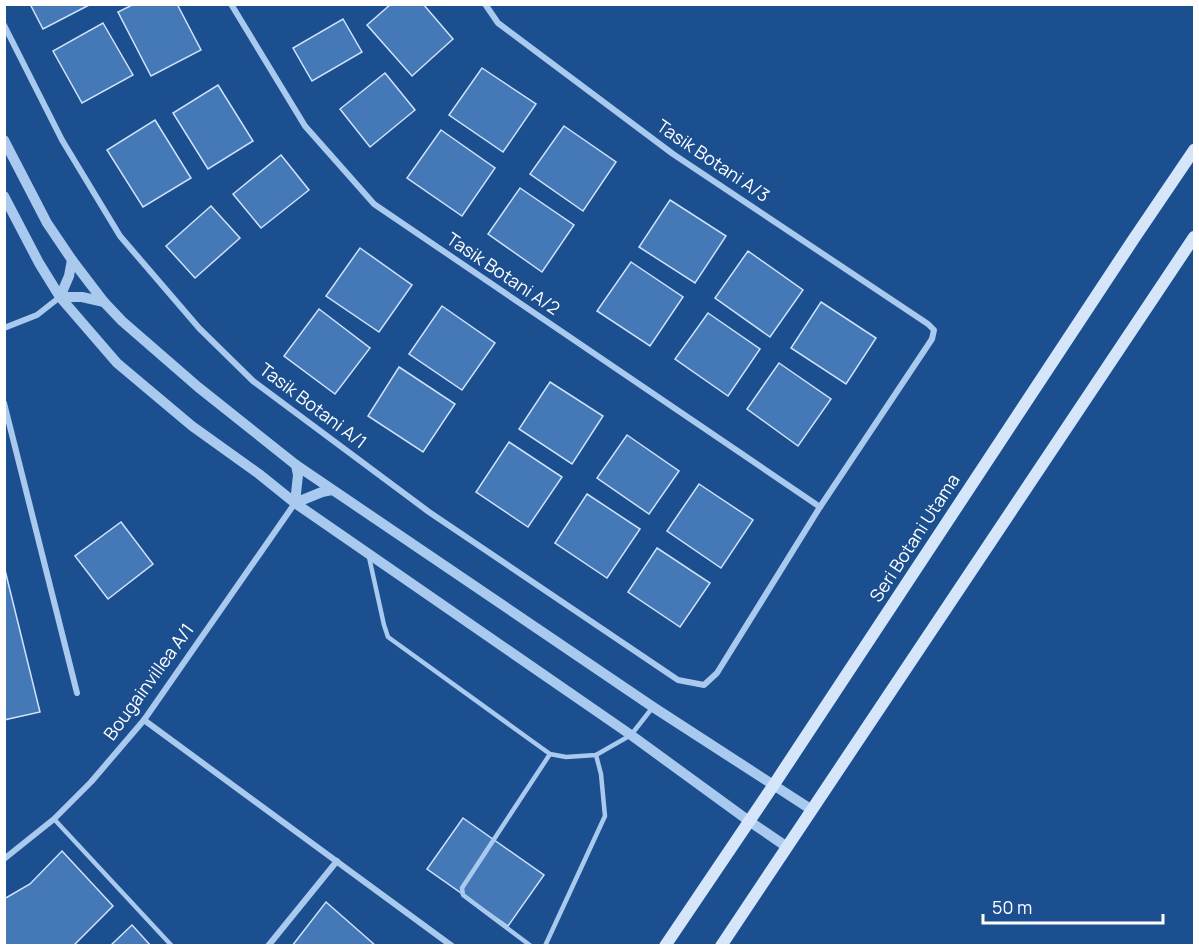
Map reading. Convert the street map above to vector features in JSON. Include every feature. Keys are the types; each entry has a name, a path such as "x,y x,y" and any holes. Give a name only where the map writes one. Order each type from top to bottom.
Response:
{"main road":[{"name":"Seri Botani Utama","path":"665,945 773,786 1194,150"},
{"path":"721,945 1194,237"}],"street":[{"name":"Tasik Botani A/2","path":"231,4 305,126 374,204 820,507"},
{"name":"Tasik Botani A/3","path":"485,4 498,23 673,154 934,330 932,339 820,507"},
{"name":"Tasik Botani A/1","path":"4,25 62,140 120,236 199,328 253,381 429,512 678,680 704,685 717,673 820,507"},
{"path":"4,140 47,223 104,302 122,321 198,387 296,465 332,490 653,707 812,810"},
{"path":"4,196 39,263 60,297 117,363 192,426 295,503 631,735 787,847"},
{"path":"4,328 37,315 60,297 69,276 72,260"},
{"path":"60,297 82,297 104,302"},
{"path":"4,403 77,693"},
{"path":"295,503 298,475 296,465"},
{"path":"295,503 332,490"},
{"name":"Bougainvillea A/1","path":"4,859 54,819 92,782 144,720 295,503"},
{"path":"144,720 452,945"},
{"path":"268,945 337,861"}],"lane":[{"path":"368,553 388,637 550,754 566,757 596,755 631,735 653,707"},
{"path":"531,945 463,896 462,888 550,754"},
{"path":"545,945 605,816 601,774 596,755"},
{"path":"54,819 172,945"}],"building":[{"path":"30,4 91,4 43,29"},
{"path":"134,4 177,4 201,50 151,76 118,12"},
{"path":"391,4 423,4 453,39 412,76 367,25"},
{"path":"343,19 362,52 312,81 293,48"},
{"path":"103,23 133,75 82,103 53,51"},
{"path":"482,68 536,104 503,152 449,115"},
{"path":"385,73 415,110 370,147 340,109"},
{"path":"218,85 253,141 208,169 173,113"},
{"path":"155,120 191,178 143,207 107,150"},
{"path":"564,126 616,162 583,211 530,174"},
{"path":"441,130 495,168 462,216 407,178"},
{"path":"281,155 309,190 261,228 233,194"},
{"path":"520,188 574,225 542,272 488,234"},
{"path":"670,200 726,236 695,283 639,247"},
{"path":"211,206 240,238 195,278 166,246"},
{"path":"360,248 412,285 379,332 326,296"},
{"path":"748,251 803,290 770,337 715,298"},
{"path":"631,262 683,297 650,346 597,311"},
{"path":"821,302 876,338 846,384 791,348"},
{"path":"442,306 495,343 462,390 409,354"},
{"path":"319,309 370,348 335,394 284,356"},
{"path":"708,313 760,349 728,396 675,359"},
{"path":"779,363 831,399 798,446 747,409"},
{"path":"399,367 455,404 423,452 368,416"},
{"path":"550,382 603,416 572,464 519,429"},
{"path":"627,435 679,471 649,514 597,478"},
{"path":"509,442 562,477 528,527 476,492"},
{"path":"699,484 753,520 721,568 667,531"},
{"path":"587,494 640,529 607,578 555,543"},
{"path":"121,522 153,564 108,599 75,556"},
{"path":"657,548 710,583 680,627 628,592"},
{"path":"4,566 40,712 4,720"},
{"path":"463,818 544,875 508,926 427,869"},
{"path":"62,851 113,906 73,946 4,946 4,899 30,884"},
{"path":"326,902 376,946 292,946"},
{"path":"132,925 151,946 110,946"}]}
